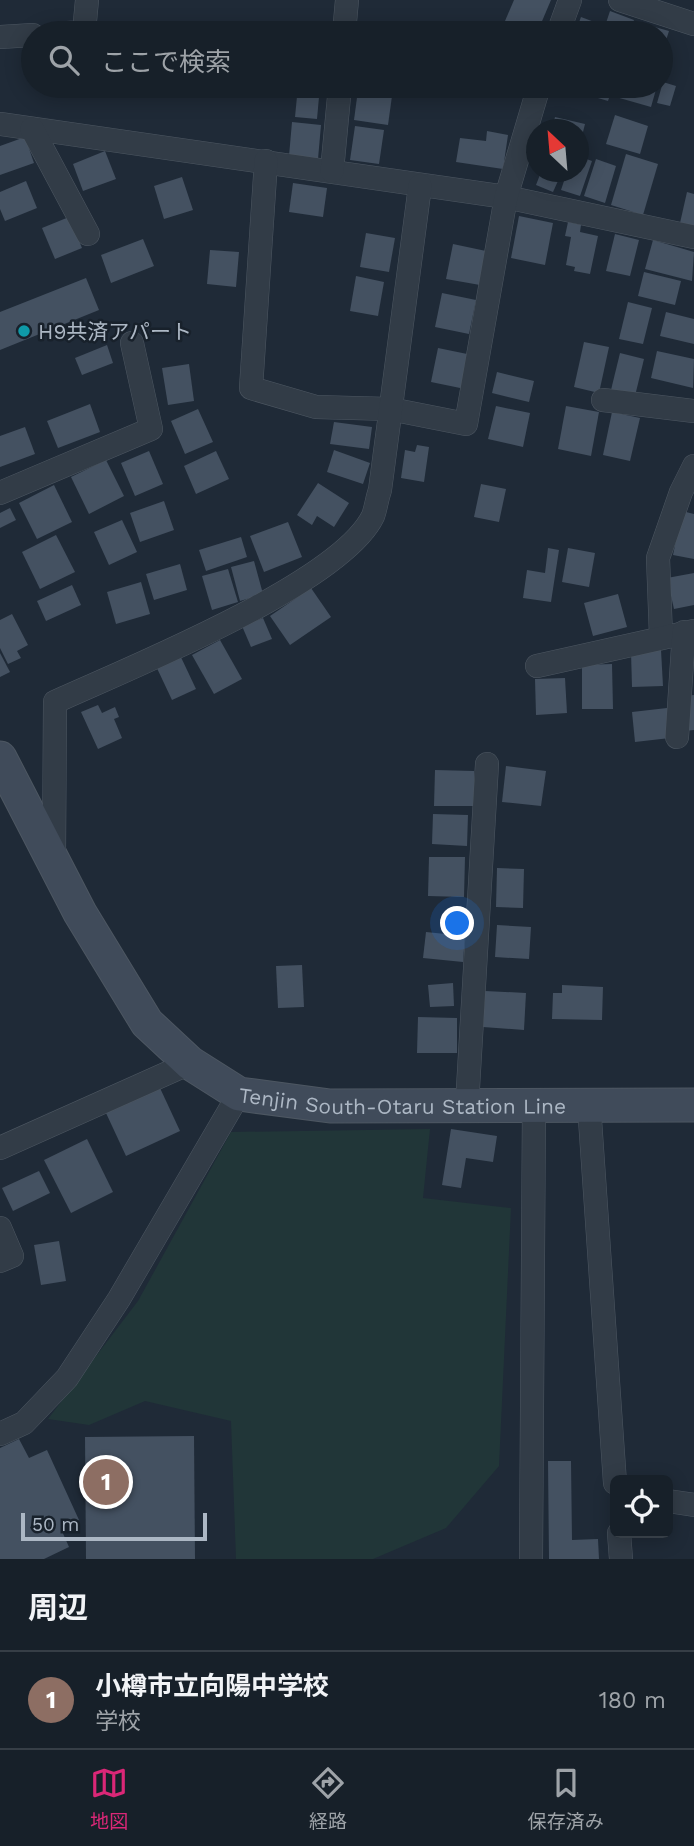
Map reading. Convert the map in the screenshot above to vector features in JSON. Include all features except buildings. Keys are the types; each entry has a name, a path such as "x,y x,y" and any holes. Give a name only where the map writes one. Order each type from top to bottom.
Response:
{"main road":[{"name":"Tenjin South-Otaru Station Line","path":"0,758 8,788 147,1023 190,1063 239,1094 330,1105 694,1105"}],"street":[{"path":"85,21 87,0"},
{"path":"345,21 347,0"},
{"path":"562,21 569,0"},
{"path":"620,0 694,24"},
{"path":"0,37 21,36"},
{"path":"332,172 339,98"},
{"path":"266,161 251,388 316,407 390,409 466,424 506,197 535,98"},
{"path":"0,124 506,197 694,237"},
{"path":"32,129 88,234"},
{"path":"54,864 55,702 216,629 269,600 344,551 372,517 380,490 420,186"},
{"path":"0,493 151,429 132,343"},
{"path":"603,400 694,411"},
{"path":"677,737 680,633 658,558 687,492 694,466"},
{"path":"537,666 680,633"},
{"path":"467,1105 487,764"},
{"path":"0,1148 190,1063"},
{"path":"0,1434 24,1423 67,1378 119,1298 239,1094"},
{"path":"531,1559 534,1104"},
{"path":"589,1105 614,1475"},
{"path":"0,1227 12,1256 0,1261"},
{"path":"673,1503 694,1505"},
{"path":"619,1538 621,1559"}],"green space":[{"path":"430,1129 423,1198 511,1208 499,1466 446,1528 373,1559 236,1559 231,1421 145,1401 89,1425 48,1419 138,1301 231,1132"}],"place":[{"name":"H9共済アパート","path":"24,331"},
{"name":"小樽市立向陽中学校","path":"106,1482"}]}
